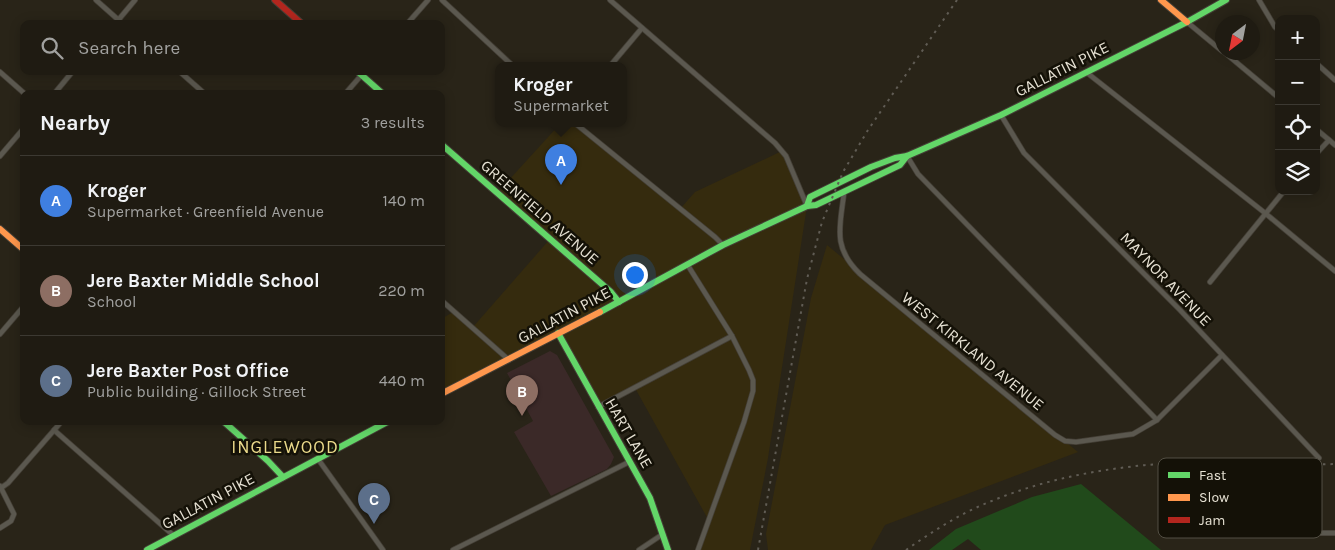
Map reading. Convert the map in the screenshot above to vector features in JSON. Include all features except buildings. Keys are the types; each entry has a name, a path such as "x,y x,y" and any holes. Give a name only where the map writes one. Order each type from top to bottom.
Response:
{"main road":[{"path":"275,0 298,20"},
{"path":"1161,0 1187,22"},
{"name":"GALLATIN PIKE","path":"807,206 810,197 840,182 893,158 907,156 1000,115 1187,22 1226,0"},
{"path":"363,75 379,90"},
{"name":"GREENFIELD AVENUE","path":"445,147 611,292 618,302"},
{"name":"GALLATIN PIKE","path":"445,392 723,246 807,206 816,206 900,165 907,156"},
{"path":"0,229 20,246"},
{"name":"HART LANE","path":"558,334 650,498 668,550"},
{"path":"228,425 283,477"},
{"name":"GALLATIN PIKE","path":"147,550 382,425"}],"street":[{"path":"96,0 115,20"},
{"path":"119,20 135,0"},
{"path":"410,20 428,0"},
{"path":"442,0 509,62"},
{"path":"610,0 775,144 786,156 807,206"},
{"path":"1259,0 1275,27"},
{"path":"1187,22 1215,45"},
{"path":"613,62 642,28"},
{"path":"1233,60 1275,95"},
{"path":"1320,67 1335,80"},
{"path":"0,72 20,90"},
{"path":"1086,72 1265,213 1335,271"},
{"path":"57,90 70,75"},
{"path":"184,75 200,90"},
{"path":"348,90 359,75"},
{"name":"MAYNOR AVENUE","path":"1000,115 1024,153 1180,310 1319,458"},
{"path":"580,127 715,237 723,246"},
{"path":"0,156 20,133"},
{"path":"1320,133 1335,145"},
{"path":"1319,150 1328,140"},
{"path":"907,156 918,174 1157,420"},
{"name":"WEST KIRKLAND AVENUE","path":"844,193 839,230 843,254 849,264 1055,435 1065,441 1076,442 1133,434 1157,420 1222,355"},
{"path":"1210,282 1281,195"},
{"path":"687,264 732,336 749,370 753,391 744,422 698,550"},
{"path":"445,304 509,360"},
{"path":"0,334 20,311"},
{"path":"598,407 732,336"},
{"path":"0,528 11,520 14,514 1,487 8,483 58,425"},
{"path":"54,430 173,535"},
{"path":"318,459 383,550"},
{"path":"454,550 629,462"},
{"path":"1322,533 1335,533"},
{"path":"639,550 664,534"}],"shaded area":[{"path":"557,127 580,127 680,209 695,192 782,151 807,206 768,458 750,550 698,550 709,521 635,388 598,407 558,334 445,392 445,317 455,311 473,327 550,239 497,193"},
{"path":"827,245 1078,452 885,525 871,550 768,550 766,534 811,298"},
{"path":"550,351 557,355 614,457 607,469 551,496 514,432 533,421 507,373"}],"green space":[{"path":"1081,484 1161,550 981,550 968,539 952,550 929,550 956,529 1032,497"}],"railway":[{"path":"758,550 807,279 822,222 843,172 868,130 957,0"},
{"path":"906,550 967,512 1022,490 1051,481 1109,469 1158,464"},
{"path":"1322,464 1335,464"}],"traffic: fast":[{"path":"807,206 810,197 871,167 895,158 907,156 1001,115 1187,22 1226,0"},
{"path":"362,75 378,90"},
{"path":"445,147 611,292 619,302"},
{"path":"600,312 723,245 807,206 816,205 900,165 907,156"},
{"path":"558,333 650,498 668,550"},
{"path":"228,425 283,477"},
{"path":"147,550 381,425"}],"traffic: slow":[{"path":"1161,0 1187,22"},
{"path":"0,229 20,246"},
{"path":"445,392 600,312"}],"traffic: jam":[{"path":"275,0 298,20"}],"place":[{"name":"Kroger","path":"561,185"},
{"name":"Jere Baxter Middle School","path":"522,416"},
{"name":"Jere Baxter Post Office","path":"374,524"}],"district":[{"name":"INGLEWOOD","path":"285,447"}]}
